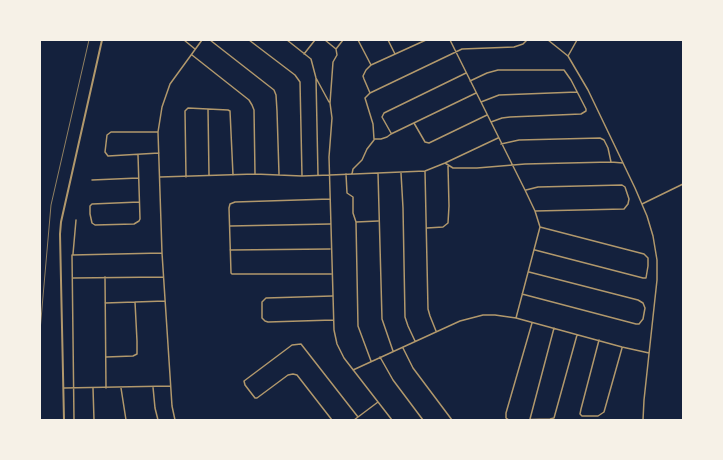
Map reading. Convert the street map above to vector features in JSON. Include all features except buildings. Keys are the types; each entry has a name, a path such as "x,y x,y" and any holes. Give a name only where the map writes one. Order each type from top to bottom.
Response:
{"street":[{"path":"64,420 61,222 102,40"},
{"path":"184,40 195,49"},
{"path":"175,420 172,409 170,386 163,277 158,132 162,107 174,76 202,40"},
{"path":"210,40 274,90 276,95 279,174"},
{"path":"249,40 295,75 300,82 302,116 302,176"},
{"path":"287,40 311,59 316,78 330,104"},
{"path":"304,54 315,40"},
{"path":"325,40 336,49 337,55 333,62 330,104 332,118 329,157 334,330 337,344 341,353 352,370 392,420"},
{"path":"336,49 343,40"},
{"path":"358,40 371,65"},
{"path":"388,40 395,54"},
{"path":"370,93 363,76 371,65 426,40"},
{"path":"450,40 525,190 535,211 540,227 516,318"},
{"path":"352,174 353,169 359,165 374,139 372,124 365,98 370,93 455,51 468,48 514,47 523,44 527,40"},
{"path":"548,40 568,56 588,90 624,163 642,204 653,236 657,260 657,282 643,420"},
{"path":"568,56 577,40"},
{"path":"191,54 249,100 252,105 254,116 255,174"},
{"path":"470,81 487,73 498,70 563,70 566,72 586,109 584,113 579,114 506,117 491,122"},
{"path":"391,134 382,117 384,113 466,73"},
{"path":"316,78 318,175"},
{"path":"481,102 499,95 577,92"},
{"path":"374,139 387,137 476,93"},
{"path":"186,177 185,110 188,108 228,110 231,112 233,175"},
{"path":"208,109 208,176"},
{"path":"414,123 425,142 428,143 487,115"},
{"path":"158,132 111,132 108,134 105,152 106,155 138,155 159,153"},
{"path":"160,177 255,174 302,176 425,171 498,138"},
{"path":"502,144 519,140 600,138 604,140 608,148 610,162"},
{"path":"138,155 138,202 140,219 134,224 95,225 92,223 90,214 90,206 92,204 138,202"},
{"path":"445,163 453,168 477,168 525,164 624,163"},
{"path":"427,228 443,227 448,223 448,166"},
{"path":"425,171 428,309 437,332"},
{"path":"378,173 382,319 393,351"},
{"path":"401,173 405,317 414,341"},
{"path":"346,174 347,193 353,197 353,213 356,222 358,326 371,361"},
{"path":"92,180 138,178"},
{"path":"642,204 683,184"},
{"path":"525,190 538,187 623,185 629,199 625,208 535,211"},
{"path":"330,199 233,202 229,206 230,250 232,274 332,274"},
{"path":"74,420 72,256 76,220"},
{"path":"356,222 379,221"},
{"path":"230,226 330,224"},
{"path":"535,250 646,278 648,258 644,254 540,227"},
{"path":"230,250 331,249"},
{"path":"73,254 162,253"},
{"path":"522,294 636,324 639,324 643,319 645,308 643,303 638,300 529,272"},
{"path":"105,277 106,388"},
{"path":"73,278 163,277"},
{"path":"332,296 266,298 262,302 262,318 268,322 333,320"},
{"path":"105,303 165,301"},
{"path":"106,357 133,356 137,354 138,341 135,302"},
{"path":"352,370 460,321 483,315 516,318 649,353"},
{"path":"532,323 509,402 506,418 511,420 550,419 554,417 577,334"},
{"path":"530,419 554,328"},
{"path":"599,340 582,402 580,414 584,416 598,416 604,412 622,347"},
{"path":"332,420 295,375 288,375 257,398 255,398 244,385 244,381 292,345 301,344 358,417"},
{"path":"402,347 412,368 452,420"},
{"path":"380,357 393,380 423,420"},
{"path":"64,388 170,386"},
{"path":"153,387 158,420"},
{"path":"93,388 94,420"},
{"path":"121,388 126,420"},
{"path":"354,420 378,402"}],"railway":[{"path":"40,331 51,205 89,40"}]}
